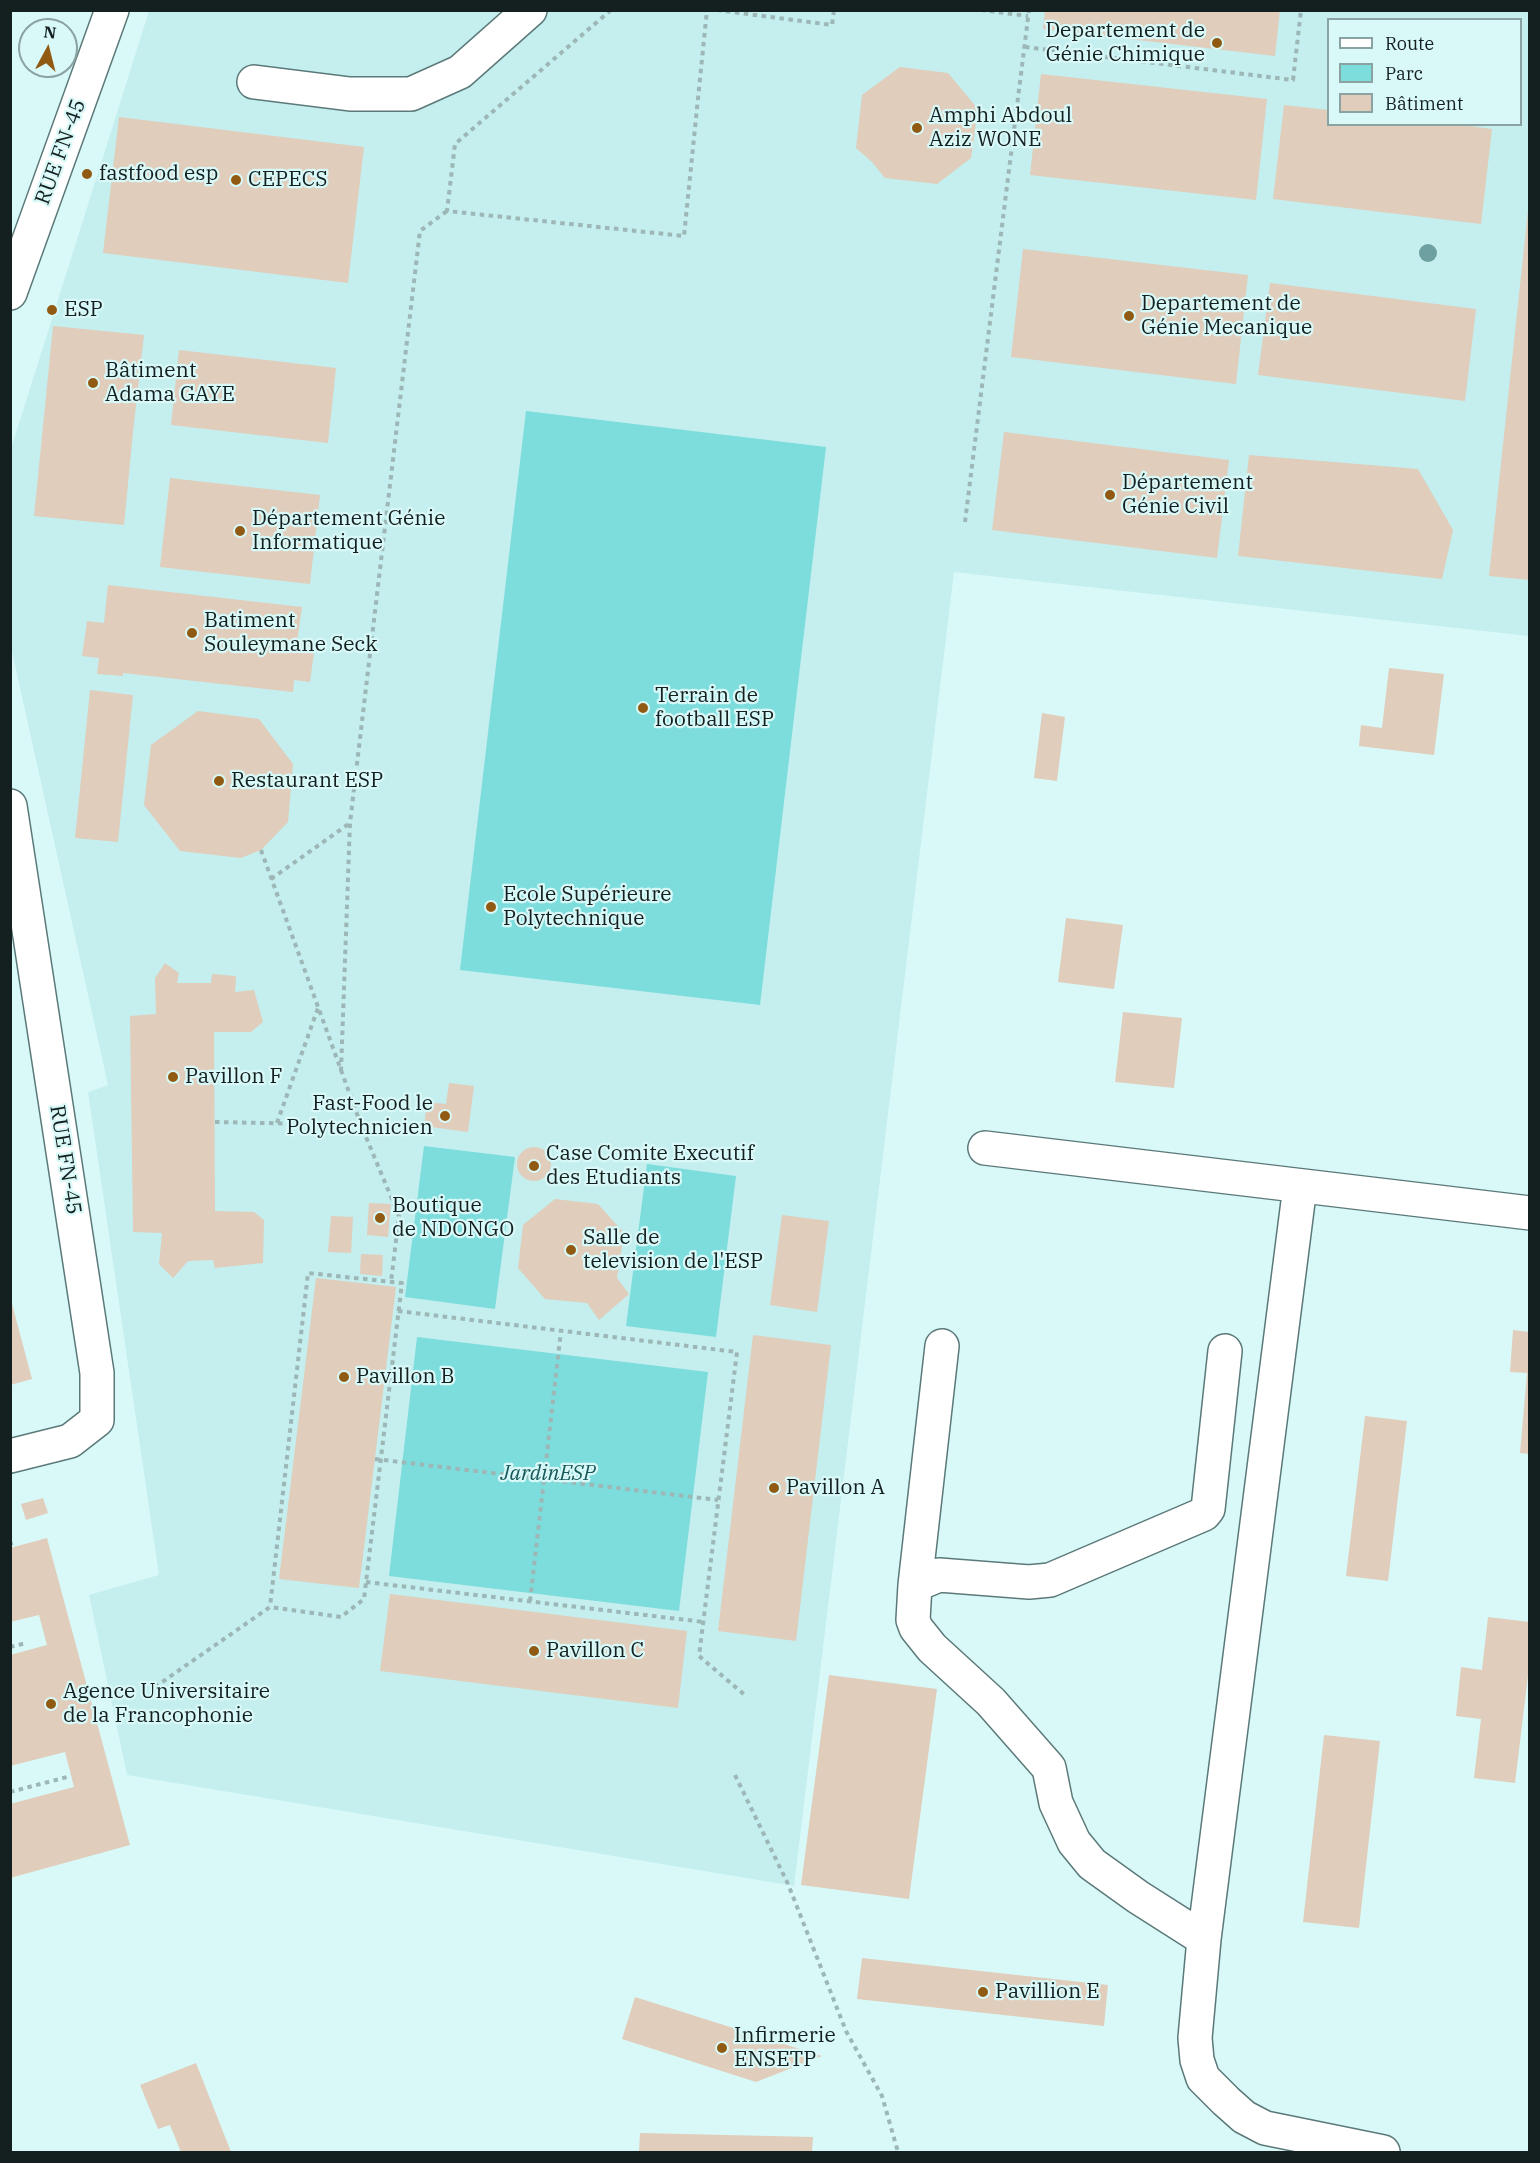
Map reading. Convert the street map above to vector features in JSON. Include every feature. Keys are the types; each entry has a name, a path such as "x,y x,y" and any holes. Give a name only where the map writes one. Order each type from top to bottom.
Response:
{"street":[{"name":"RUE FN-45","path":"10,293 112,10"},
{"path":"255,82 350,94 411,93 460,72 530,10"},
{"name":"RUE FN-45","path":"10,806 97,1373 96,1420 70,1441 10,1456"},
{"path":"985,1148 1530,1213"},
{"path":"1300,1186 1204,1939 1195,2038 1197,2060 1203,2078 1244,2117 1265,2128 1383,2152"},
{"path":"942,1346 915,1585 913,1620 916,1628 932,1648 991,1702 1049,1768 1056,1803 1074,1842 1092,1864 1138,1897 1204,1939"},
{"path":"915,1585 939,1575 1029,1582 1050,1580 1204,1514 1208,1509 1225,1351"}],"path":[{"path":"447,211 455,144 611,10"},
{"path":"341,1071 350,823 420,231 447,211 684,236 707,10"},
{"path":"717,10 832,25 834,10"},
{"path":"981,10 1028,16"},
{"path":"965,522 1029,10"},
{"path":"1024,47 1293,81 1301,10"},
{"path":"272,879 350,823"},
{"path":"261,850 361,1125 399,1216 391,1282"},
{"path":"277,1123 318,1008"},
{"path":"214,1122 361,1125"},
{"path":"155,1687 270,1607 341,1617 364,1599 402,1283 308,1273 270,1607"},
{"path":"398,1311 737,1352 699,1656 746,1696"},
{"path":"530,1601 561,1331"},
{"path":"375,1459 718,1500"},
{"path":"10,1541 12,1547"},
{"path":"366,1582 704,1622"},
{"path":"10,1647 26,1643"},
{"path":"735,1775 788,1884 846,2031 882,2096 898,2152"},
{"path":"10,1792 71,1776"}],"shaded area":[{"name":"Ecole Supérieure Polytechnique","path":"149,11 1529,11 1529,636 954,572 794,1886 127,1775 89,1595 159,1575 88,1092 108,1085 11,647 10,452"}],"green space":[{"name":"Terrain de football ESP","path":"526,411 826,447 760,1005 460,970"},
{"path":"424,1146 515,1157 495,1309 405,1297"},
{"path":"647,1164 736,1176 716,1337 626,1326"},
{"name":"JardinESP","path":"417,1337 708,1372 679,1611 389,1576"}],"building":[{"name":"Departement de Génie Chimique","path":"1045,10 1280,10 1275,56 1043,29"},
{"name":"Amphi Abdoul Aziz WONE","path":"900,67 948,73 978,109 971,158 937,184 885,178 856,148 862,95"},
{"path":"1041,74 1267,99 1256,200 1030,175"},
{"path":"1284,105 1327,110 1327,126 1469,126 1492,129 1481,224 1273,199"},
{"name":"CEPECS","path":"119,117 364,147 348,283 103,253"},
{"path":"1528,210 1530,210 1530,580 1489,576"},
{"name":"Departement de Génie Mecanique","path":"1023,249 1248,275 1236,384 1011,357"},
{"path":"1270,283 1476,309 1465,401 1258,375"},
{"name":"Bâtiment Adama GAYE","path":"53,326 144,335 124,525 34,516"},
{"path":"179,350 336,368 328,443 171,425"},
{"name":"Département Génie Civil","path":"1004,432 1229,460 1217,558 992,530"},
{"path":"1249,455 1418,469 1453,530 1442,579 1238,556"},
{"name":"Département Génie Informatique","path":"170,478 320,495 310,584 160,567"},
{"name":"Batiment Souleymane Seck","path":"108,585 302,607 297,642 315,645 310,682 294,680 293,692 123,673 123,676 97,674 99,658 82,656 87,621 104,623"},
{"path":"1389,668 1444,674 1434,755 1359,746 1361,725 1382,728"},
{"path":"90,690 133,695 118,842 75,838"},
{"path":"198,711 259,719 293,764 288,822 261,850 241,858 180,851 144,805 151,745"},
{"path":"1042,713 1065,717 1057,781 1034,778"},
{"path":"1066,918 1123,925 1114,989 1058,982"},
{"name":"Pavillon F","path":"165,963 179,973 177,983 211,983 212,974 236,976 235,992 254,990 263,1022 251,1032 214,1032 215,1211 254,1212 264,1220 263,1263 215,1268 213,1260 188,1261 173,1278 159,1264 162,1233 133,1232 130,1016 156,1014 155,978"},
{"path":"1123,1012 1182,1018 1174,1088 1115,1082"},
{"path":"449,1083 474,1086 468,1132 424,1126 427,1102 446,1104"},
{"name":"Case Comite Executif des Etudiants","path":"534,1147 546,1152 551,1164 546,1176 534,1181 522,1176 517,1164 522,1152"},
{"name":"Salle de television de l'ESP","path":"555,1199 598,1204 624,1233 617,1278 629,1294 599,1320 587,1303 545,1299 518,1268 523,1225"},
{"path":"369,1203 391,1204 388,1237 367,1235"},
{"path":"782,1215 829,1221 817,1312 770,1305"},
{"path":"331,1216 353,1217 351,1253 328,1252"},
{"path":"361,1254 383,1255 382,1276 360,1274"},
{"name":"Pavillon B","path":"316,1278 396,1287 359,1588 279,1579"},
{"path":"10,1301 32,1379 10,1385"},
{"path":"1513,1330 1530,1332 1530,1454 1520,1453 1527,1373 1510,1372"},
{"name":"Pavillon A","path":"753,1335 831,1345 796,1641 718,1631"},
{"path":"1365,1416 1407,1421 1388,1581 1346,1576"},
{"path":"43,1498 48,1513 26,1520 21,1504"},
{"name":"Agence Universitaire de la Francophonie","path":"47,1538 130,1845 10,1878 10,1804 74,1787 65,1752 10,1766 10,1655 47,1645 39,1615 10,1622 10,1548"},
{"name":"Pavillon C","path":"390,1594 687,1631 678,1708 380,1671"},
{"path":"1488,1617 1530,1622 1530,1659 1515,1783 1474,1778 1481,1719 1456,1716 1461,1667 1482,1670"},
{"path":"829,1675 937,1689 909,1899 801,1885"},
{"path":"1324,1735 1380,1741 1359,1928 1303,1922"},
{"name":"Pavillion E","path":"862,1958 1108,1985 1104,2026 857,1999"},
{"name":"Infirmerie ENSETP","path":"635,1997 822,2056 756,2082 622,2039"},
{"path":"196,2063 231,2152 181,2152 170,2125 158,2129 140,2085"},
{"path":"640,2133 813,2137 812,2152 639,2152"}],"place":[{"name":"Departement de Génie Chimique","path":"1217,43"},
{"name":"Amphi Abdoul Aziz WONE","path":"917,128"},
{"name":"fastfood esp","path":"87,174"},
{"name":"CEPECS","path":"236,180"},
{"name":"ESP","path":"52,310"},
{"name":"Departement de Génie Mecanique","path":"1129,316"},
{"name":"Bâtiment Adama GAYE","path":"93,383"},
{"name":"Département Génie Civil","path":"1110,495"},
{"name":"Département Génie Informatique","path":"240,531"},
{"name":"Batiment Souleymane Seck","path":"192,633"},
{"name":"Terrain de football ESP","path":"643,708"},
{"name":"Restaurant ESP","path":"219,781"},
{"name":"Ecole Supérieure Polytechnique","path":"491,907"},
{"name":"Pavillon F","path":"173,1077"},
{"name":"Fast-Food le Polytechnicien","path":"445,1116"},
{"name":"Case Comite Executif des Etudiants","path":"534,1166"},
{"name":"Boutique de NDONGO","path":"380,1218"},
{"name":"Salle de television de l'ESP","path":"571,1250"},
{"name":"Pavillon B","path":"344,1377"},
{"name":"Pavillon A","path":"774,1488"},
{"name":"Pavillon C","path":"534,1651"},
{"name":"Agence Universitaire de la Francophonie","path":"51,1704"},
{"name":"Pavillion E","path":"983,1992"},
{"name":"Infirmerie ENSETP","path":"722,2048"}]}
